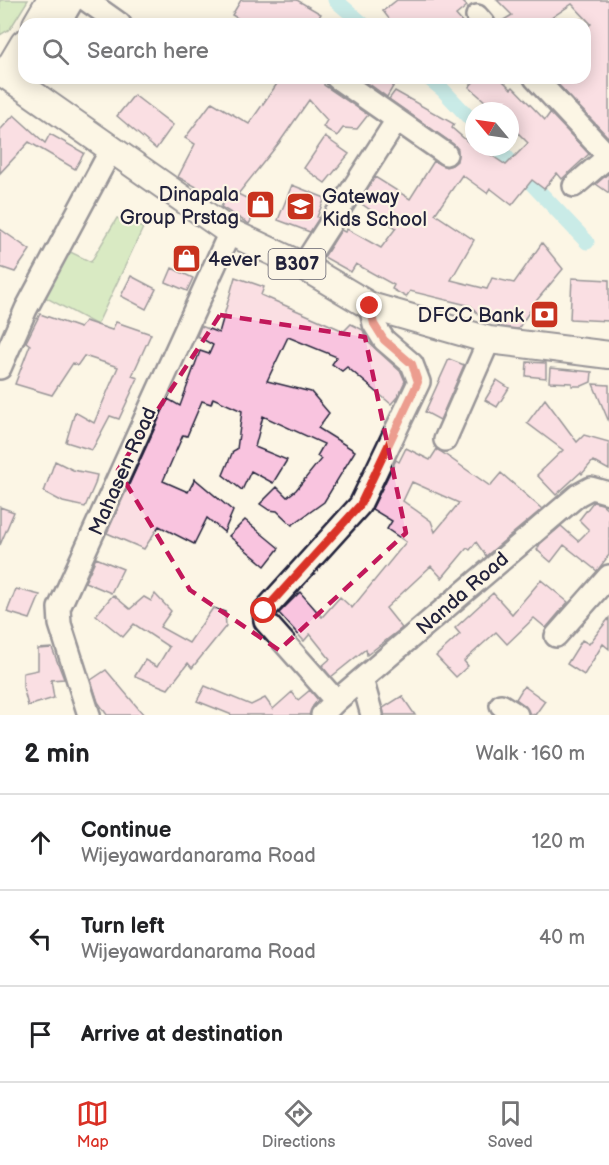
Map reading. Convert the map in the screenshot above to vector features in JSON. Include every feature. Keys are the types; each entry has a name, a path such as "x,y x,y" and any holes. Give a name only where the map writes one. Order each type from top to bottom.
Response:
{"main road":[{"path":"40,18 50,0"},
{"path":"13,77 18,62"},
{"name":"B307","path":"22,84 111,150 230,232 303,266 370,306 489,340 609,355"}],"street":[{"path":"62,18 73,0"},
{"path":"86,0 112,18"},
{"path":"346,84 446,154"},
{"path":"541,84 609,156 574,186"},
{"path":"303,266 397,120"},
{"path":"0,368 5,344 27,309 111,150"},
{"name":"Mahasen Road","path":"89,715 60,624 59,608 230,232"},
{"path":"329,708 265,621 264,611 360,505 418,382 412,364 384,340 374,324 370,306"},
{"path":"445,440 489,340"},
{"name":"Nanda Road","path":"329,708 578,495 591,488 609,493"},
{"path":"556,636 609,576"},
{"path":"362,680 372,715"}],"highlighted area":[{"path":"220,315 365,337 406,533 279,650 190,590 118,470"}],"green space":[{"path":"0,0 28,0 10,29 0,35"},
{"path":"117,218 143,228 97,325 41,295 58,246 91,262"}],"building":[{"path":"241,0 297,0 321,14 319,18 237,18 232,15"},
{"path":"397,0 461,0 467,6 456,15 459,18 388,18 383,11"},
{"path":"497,0 609,0 609,138 558,84 591,84 591,18 585,18 572,4 551,18 507,18 512,15"},
{"path":"277,84 324,84 368,115 357,129 343,128 337,136 323,127 327,120 309,100 279,143 238,194 260,205 249,224 221,207 224,202 178,177 195,144 185,138 212,102 249,124"},
{"path":"369,84 395,84 387,97"},
{"path":"472,84 506,84 511,89 513,87 545,120 550,113 589,154 562,179 557,173 544,189 532,180 512,205 490,188 487,193 462,175 435,214 474,240 451,280 487,289 492,278 514,283 542,243 563,269 537,300 518,329 502,327 480,316 471,306 410,291 406,297 392,289 394,285 356,264 351,272 324,257 341,230 345,232 347,229 381,248 396,228 359,202 375,177 410,199 434,161 446,167 457,161 458,149 453,144 389,99 395,91 454,124 452,128 465,139 465,156 492,156 506,165 515,156 519,156 519,152 528,143 519,134 519,102 486,102 469,87"},
{"path":"134,95 173,125 156,149 117,116"},
{"path":"14,115 45,143 50,134 84,153 75,169 29,142 0,173 0,130"},
{"path":"325,137 349,154 325,183 304,168"},
{"path":"609,173 609,193 596,184"},
{"path":"292,185 325,198 317,217 319,218 310,232 278,220"},
{"path":"0,229 30,250 15,272 0,267"},
{"path":"172,268 193,278 187,291 166,282"},
{"path":"131,276 156,289 146,309 121,296"},
{"path":"235,277 264,287 261,295 344,331 351,324 363,330 367,341 401,372 405,381 398,396 391,404 347,367 342,371 332,364 337,357 288,337 267,381 311,392 329,413 318,428 355,451 324,502 292,525 277,511 269,510 260,504 277,487 287,497 296,490 321,459 317,456 324,444 263,416 255,447 287,460 273,483 251,471 242,490 223,475 233,451 237,449 242,411 213,398 211,404 202,401 187,436 183,435 163,481 188,492 195,479 233,511 224,532 207,518 194,544 159,526 144,549 107,533 168,399 180,406 200,351 209,354 213,345 197,336 201,326 219,333"},
{"path":"572,278 609,280 609,321 570,319"},
{"path":"40,314 80,328 85,321 112,330 116,322 151,334 132,376 138,378 119,419 110,416 92,450 66,442 75,412 94,423 118,367 84,356 77,366 73,363 52,395 15,384 30,345 26,342"},
{"path":"449,359 464,365 440,420 425,412"},
{"path":"527,362 546,363 546,378 526,376"},
{"path":"550,368 592,372 591,382 582,386 572,386 572,383 549,382"},
{"path":"497,380 509,388 497,407 485,400"},
{"path":"593,384 609,385 609,422"},
{"path":"545,399 577,442 584,435 609,442 609,470 593,461 582,474 581,472 556,495 537,475 563,450 527,423"},
{"path":"406,448 430,460 437,449 490,486 501,473 542,509 486,556 476,542 470,550 467,548 442,578 431,566 386,608 402,628 367,655 366,649 331,677 322,666 330,659 310,634 304,641 279,613 300,592 322,617 340,597 352,608 406,542 387,529 392,521 372,509 396,460 399,462","holes":["412,482 459,503 435,532 431,521 403,501"]},
{"path":"55,461 73,470 97,475 85,507 63,502 44,492"},
{"path":"593,502 602,504 609,510 609,555 597,571 564,545 551,562 537,550 540,544 561,526 578,541 589,530 579,520"},
{"path":"0,507 14,512 0,545"},
{"path":"245,520 279,548 265,566 229,536"},
{"path":"96,558 123,569 111,593 85,582"},
{"path":"541,580 568,602 546,628 534,618 507,644 496,632 464,661 468,666 456,677 436,656 460,634 455,628 493,593 512,614"},
{"path":"16,589 40,595 30,619 7,612"},
{"path":"155,594 171,611 160,627 189,643 213,608 225,612 226,626 192,668 188,663 168,689 135,676 145,660 157,667 169,647 134,624 123,637 96,615 113,595 130,609 144,597 151,601"},
{"path":"609,618 609,649 603,644 584,675 567,664 582,640 589,644"},
{"path":"52,648 64,679 51,680 54,698 28,706 23,687 23,673 38,670 38,649"},
{"path":"106,670 144,715 107,715 98,702 91,680"},
{"path":"205,686 251,705 265,698 273,709 292,692 298,700 310,690 318,700 309,715 232,715 197,701"},
{"path":"524,686 545,701 535,715 529,713 516,699"},
{"path":"402,696 415,715 384,715 383,708"}],"waterway":[{"path":"335,0 356,18"},
{"path":"436,84 465,113"},
{"path":"506,156 587,242"}],"place":[{"name":"Dinapala Group Prstag","path":"260,205"},
{"name":"Gateway Kids School","path":"301,207"},
{"name":"4ever","path":"187,259"},
{"name":"DFCC Bank","path":"545,315"}],"route":[{"path":"264,611 360,505 418,382 412,364 384,340 374,324 370,306"}]}
